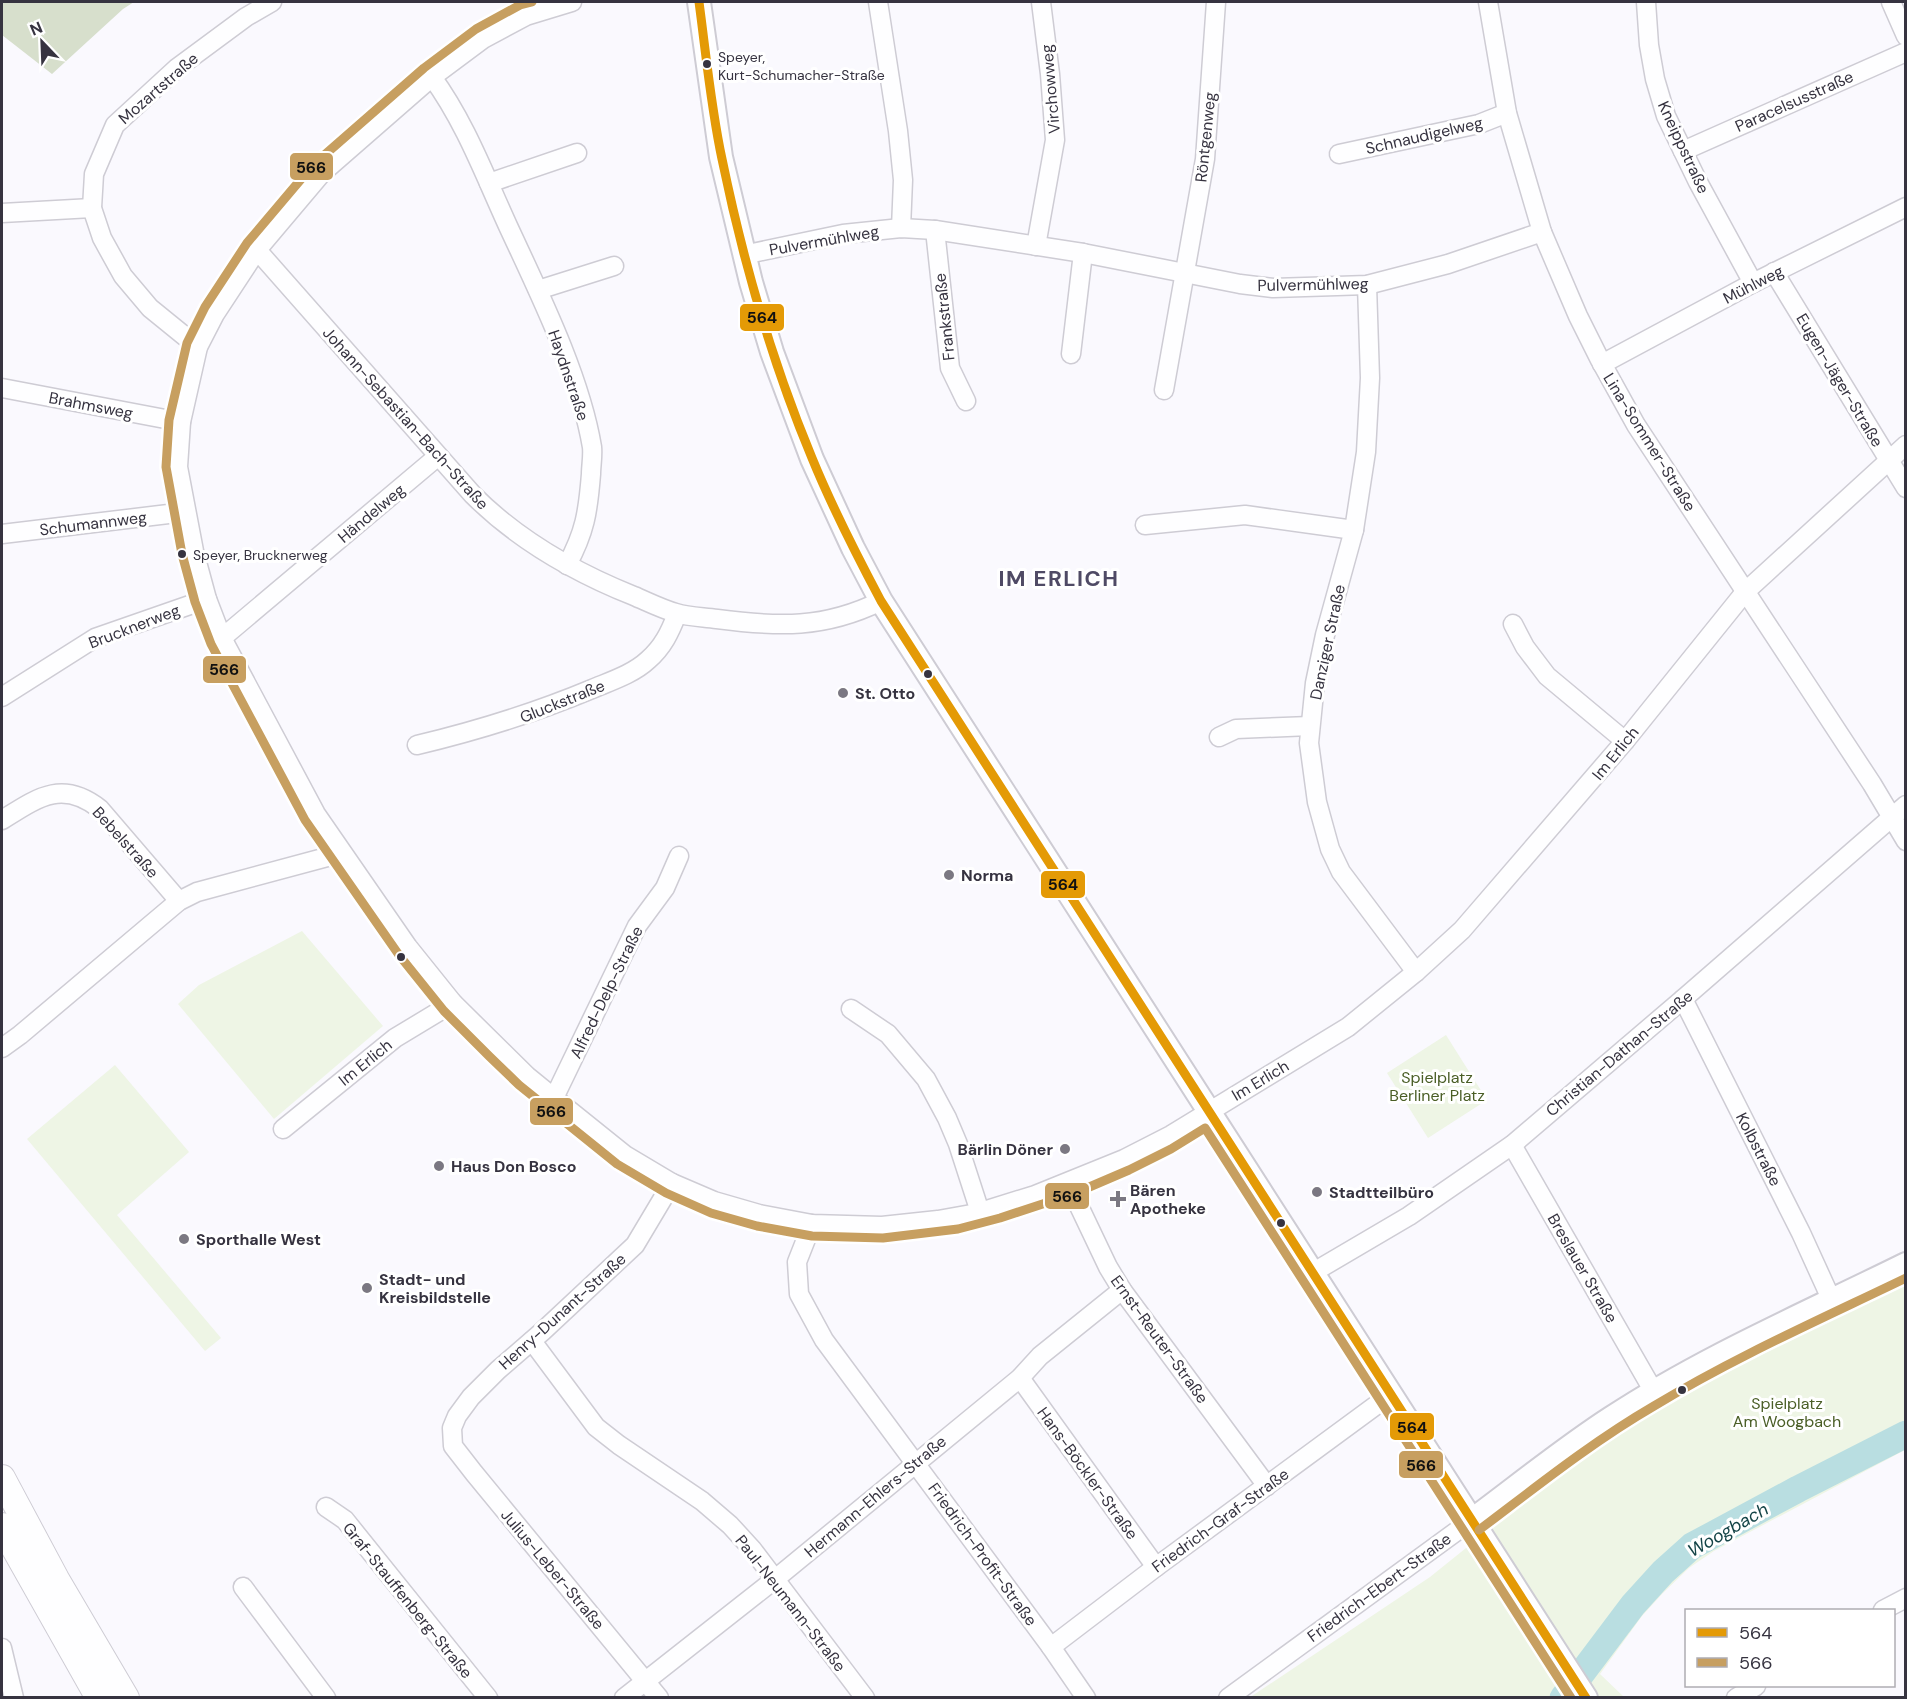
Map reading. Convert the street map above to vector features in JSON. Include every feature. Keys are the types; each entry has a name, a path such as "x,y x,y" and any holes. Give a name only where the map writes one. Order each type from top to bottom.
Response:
{"highway":[{"path":"2,1478 56,1579 126,1698"},
{"path":"2,1526 99,1698"}],"main road":[{"path":"699,2 721,157 743,255 772,352 812,459 853,548 881,601 1586,1698"},
{"name":"Friedrich-Ebert-Straße","path":"1472,1520 1610,1418 1705,1363 1905,1264"}],"street":[{"name":"Mozartstraße","path":"198,347 150,308 123,276 102,238 92,208 94,174 115,125 177,68 272,2"},
{"name":"Im Erlich","path":"572,2 522,9 432,77 322,173 257,250 215,314 198,347 181,422 178,467 185,512 207,599 222,638 316,814 408,947 453,1003 527,1076 625,1155 672,1183 714,1201 759,1214 812,1224 882,1226 938,1220 980,1212 1068,1183 1124,1160 1166,1138 1348,1027 1416,972 1462,930 1625,741 1762,573 1905,445"},
{"path":"878,2 898,131 903,180 902,228"},
{"name":"Virchowweg","path":"1036,246 1055,140 1041,2"},
{"name":"Röntgenweg","path":"1185,272 1205,159 1216,2"},
{"name":"Lina-Sommer-Straße","path":"1488,2 1507,113 1542,232 1578,316 1636,425 1745,592 1899,810 1905,841"},
{"name":"Kneippstraße","path":"1646,2 1649,45 1655,79 1666,116 1754,283"},
{"path":"1891,2 1905,36"},
{"name":"Paracelsusstraße","path":"1683,151 1905,52"},
{"name":"Haydnstraße","path":"432,77 450,102 489,183 538,290 577,388 592,449 589,498 584,528 567,565"},
{"name":"Schnaudigelweg","path":"1339,154 1479,124 1507,113"},
{"path":"489,183 577,153"},
{"name":"Mühlweg","path":"1602,364 1774,272 1905,207"},
{"path":"2,213 92,208"},
{"name":"Pulvermühlweg","path":"743,255 843,234 902,228 935,230 1083,253 1240,284 1273,288 1367,285 1448,264 1542,232"},
{"name":"Frankstraße","path":"935,230 950,368 966,401"},
{"name":"Johann-Sebastian-Bach-Straße","path":"257,250 437,457 481,503 508,528 567,565 594,580 677,614 762,625 818,623 867,608 881,601"},
{"path":"1071,354 1083,253"},
{"path":"538,290 615,266"},
{"path":"1164,390 1185,272"},
{"name":"Eugen-Jäger-Straße","path":"1774,272 1905,488"},
{"name":"Danziger Straße","path":"1367,285 1369,423 1354,530 1325,635 1315,683 1309,743 1317,802 1330,849 1341,872 1416,972"},
{"name":"Brahmsweg","path":"2,388 181,422"},
{"name":"Händelweg","path":"222,638 437,457"},
{"name":"Schumannweg","path":"2,534 185,512"},
{"path":"1145,525 1245,515 1354,530"},
{"name":"Brucknerweg","path":"2,697 95,638 207,599"},
{"name":"Gluckstraße","path":"417,745 514,719 631,672 648,661 667,639 677,614"},
{"path":"1513,624 1525,647 1547,676 1625,741"},
{"path":"1219,737 1236,729 1310,726"},
{"name":"Bebelstraße","path":"2,820 41,796 56,793 72,794 86,799 100,809 179,901"},
{"name":"Christian-Dathan-Straße","path":"1312,1273 1409,1216 1512,1144 1683,999 1899,810"},
{"path":"2,1048 179,901 196,892 342,853"},
{"name":"Alfred-Delp-Straße","path":"554,1098 637,926 665,888 679,856"},
{"name":"Kolbstraße","path":"1683,999 1801,1233 1832,1301"},
{"name":"Im Erlich","path":"283,1130 395,1038 453,1003"},
{"path":"851,1009 888,1034 926,1079 958,1144 980,1212"},
{"name":"Breslauer Straße","path":"1512,1144 1654,1392"},
{"name":"Henry-Dunant-Straße","path":"452,1437 452,1428 471,1397 635,1245 672,1183"},
{"name":"Ernst-Reuter-Straße","path":"1068,1183 1108,1267 1122,1290 1267,1486"},
{"name":"Friedrich-Profit-Straße","path":"812,1224 797,1262 799,1294 824,1340 916,1462 1086,1698"},
{"name":"Hermann-Ehlers-Straße","path":"624,1698 774,1580 1020,1378 1040,1356 1122,1290"},
{"name":"Paul-Neumann-Straße","path":"532,1341 596,1427 702,1501 730,1525 752,1549 865,1698"},
{"name":"Hans-Böckler-Straße","path":"1020,1378 1156,1567"},
{"name":"Friedrich-Graf-Straße","path":"1051,1647 1325,1441 1390,1395"},
{"name":"Julius-Leber-Straße","path":"452,1437 453,1446 460,1456 659,1698"},
{"name":"Graf-Stauffenberg-Straße","path":"326,1507 345,1520 488,1698"},
{"name":"Friedrich-Ebert-Straße","path":"1228,1698 1472,1520"},
{"path":"243,1587 326,1698"},
{"path":"1886,1609 1905,1598"},
{"path":"2,1648 14,1698"},
{"path":"1737,1698 1754,1687"}],"green space":[{"path":"2,2 134,2 123,9 52,74 2,35"},
{"path":"302,931 383,1026 274,1119 178,1004 199,985"},
{"name":"Spielplatz Berliner Platz","path":"1446,1035 1487,1100 1428,1138 1387,1073"},
{"path":"115,1065 189,1152 117,1215 221,1338 205,1351 27,1139"},
{"name":"Spielplatz Am Woogbach","path":"1905,1282 1905,1450 1714,1551 1689,1568 1642,1616 1600,1674 1624,1697 1249,1698 1430,1577 1548,1482 1611,1438 1711,1377"}],"waterway":[{"name":"Woogbach","path":"1563,1698 1633,1605 1663,1572 1692,1546 1906,1434"}],"transit line":[{"name":"566","path":"532,2 520,5 476,29 424,68 313,165 247,243 205,307 187,343 169,420 166,467 182,554 195,602 211,644 305,820 399,955 444,1011 490,1057 519,1085 617,1164 666,1193 711,1213 757,1226 812,1236 883,1238 958,1229 1073,1194 1129,1170 1171,1149 1205,1128 1571,1698"},
{"name":"564","path":"699,2 718,140 739,235 771,348 812,458 836,512 881,601 1586,1698"},
{"name":"566","path":"1479,1530 1586,1450 1654,1406 1747,1355 1906,1278"}],"place":[{"name":"Speyer, Kurt-Schumacher-Straße","path":"707,64"},
{"name":"Speyer, Brucknerweg","path":"182,554"},
{"name":"St. Otto","path":"843,693"},
{"name":"Norma","path":"949,875"},
{"name":"Bärlin Döner","path":"1065,1149"},
{"name":"Haus Don Bosco","path":"439,1166"},
{"name":"Stadtteilbüro","path":"1317,1192"},
{"name":"Bären Apotheke","path":"1118,1199"},
{"name":"Sporthalle West","path":"184,1239"},
{"name":"Stadt- und Kreisbildstelle","path":"367,1288"}],"district":[{"name":"IM ERLICH","path":"1059,578"}]}
